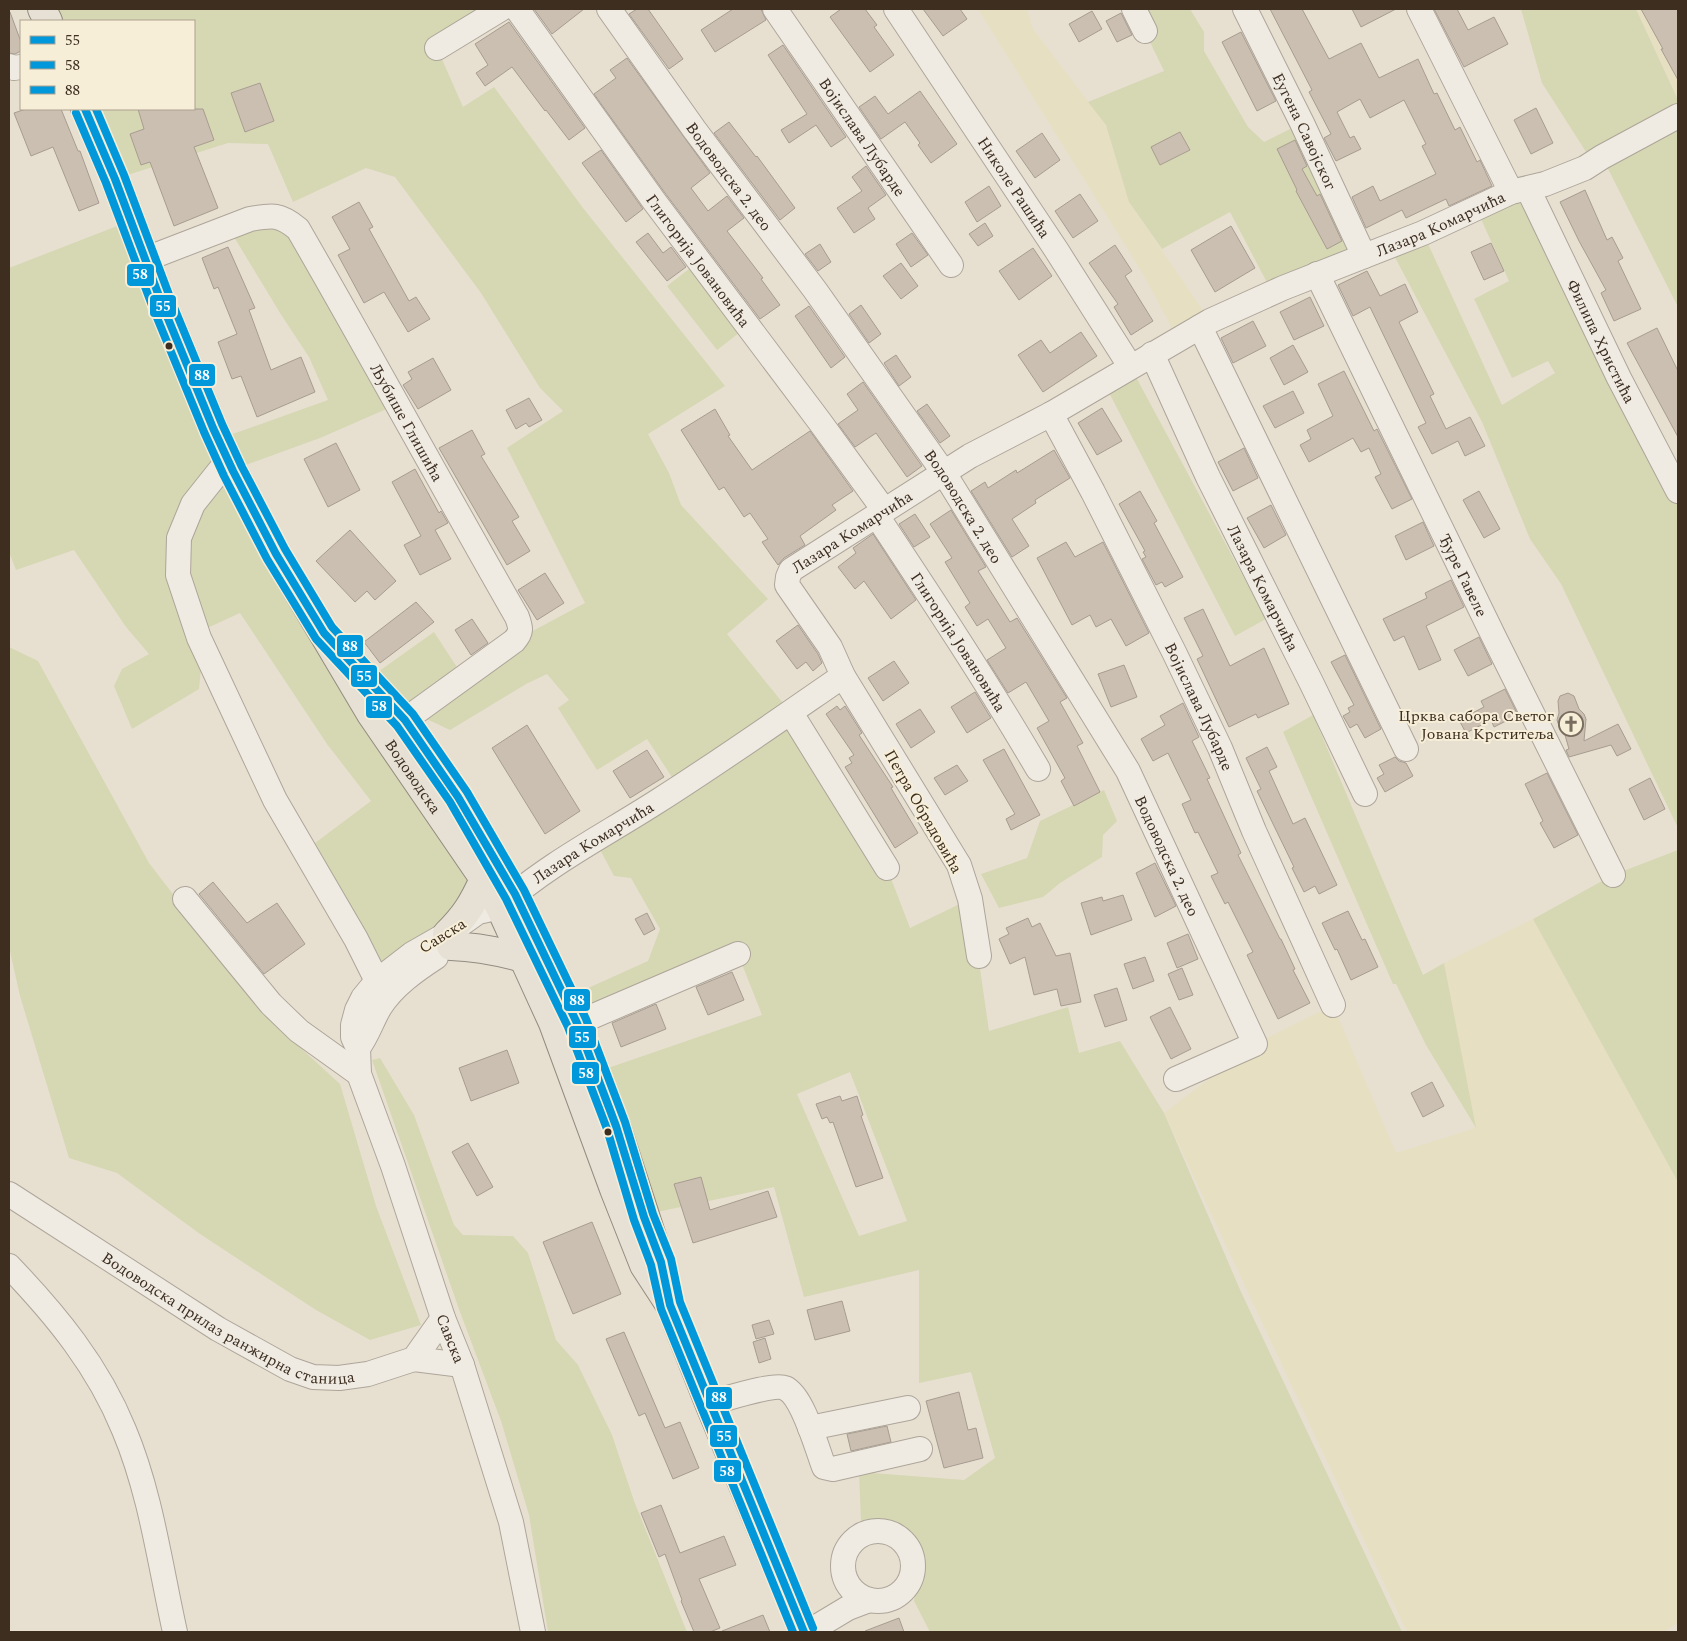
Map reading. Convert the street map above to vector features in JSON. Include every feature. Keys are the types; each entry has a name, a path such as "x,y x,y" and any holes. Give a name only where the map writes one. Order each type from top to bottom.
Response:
{"main road":[{"name":"Водоводска","path":"85,110 115,179 162,304 228,460 276,554 371,714 484,879 507,900 523,958 553,1022 644,1265 670,1305"},
{"name":"Водоводска","path":"324,633 405,720 458,797 507,900 577,1023 616,1126 644,1216 661,1262 670,1305 709,1404 806,1632"},
{"path":"484,879 474,902 449,940 523,958"}],"street":[{"path":"437,48 501,9"},
{"name":"Глигорија Јовановића","path":"518,9 654,202 880,513 1038,768"},
{"name":"Водоводска 2. део","path":"609,9 694,129 815,290 944,473 1128,771 1255,1044 1176,1079"},
{"name":"Војислава Лубарде","path":"775,9 951,265"},
{"name":"Николе Рашића","path":"896,9 1057,251 1130,366"},
{"path":"1134,9 1145,32"},
{"name":"Еугена Савојског","path":"1245,9 1302,123 1364,256"},
{"name":"Филипа Христића","path":"1419,9 1520,191 1678,491"},
{"name":"Лазара Комарчића","path":"507,900 555,864 660,800 844,676 830,647 787,585 791,570 970,456 1051,414 1130,366 1200,327 1317,274 1423,234 1520,191 1565,177 1585,168 1678,116"},
{"name":"Љубише Глишића","path":"146,259 250,218 268,216 286,218 298,229 385,380 442,486 517,617 521,629 520,635 514,642 405,720"},
{"name":"Ђуре Гавеле","path":"1317,274 1495,639 1613,875"},
{"path":"1200,327 1406,749"},
{"name":"Лазара Комарчића","path":"1152,354 1208,478 1365,794"},
{"name":"Војислава Лубарде","path":"1051,414 1094,492 1212,730 1254,831 1332,1005"},
{"path":"228,460 193,504 179,538 178,575 198,638 275,800 356,939 376,981"},
{"name":"Петра Обрадовића","path":"844,676 958,866 970,899 979,956"},
{"path":"791,713 887,868"},
{"path":"185,899 271,1004 299,1031 359,1074"},
{"name":"Савска","path":"358,1048 381,1006 394,990 478,912 507,900"},
{"name":"Савска","path":"449,940 412,954 376,981 357,1010 353,1025 353,1037 358,1048 359,1074 393,1166 443,1318 462,1365 511,1522 533,1632"},
{"path":"577,1023 738,954"},
{"name":"Водоводска прилаз ранжирна станица","path":"9,1194 218,1329 290,1369 313,1377 339,1378 368,1374 414,1359"},
{"path":"9,1266 63,1325 86,1358 108,1395 124,1430 138,1471 154,1531 175,1632"},
{"path":"443,1318 414,1359 462,1365"},
{"path":"709,1404 773,1387 784,1388 794,1395 804,1412 824,1467 833,1469 920,1449"},
{"path":"810,1428 908,1408"},
{"path":"806,1632 848,1608 868,1600"}],"shaded area":[{"path":"978,9 1027,9 1033,29 1106,125 1129,202 1210,321 1178,339 1143,274"},
{"path":"1636,9 1678,9 1678,100"},
{"path":"1533,919 1678,1182 1678,1623 1664,1632 1407,1632 1164,1113 1255,1044 1333,1005 1396,1153 1475,1128 1444,963"}],"green space":[{"path":"43,9 481,9 437,48 463,107 494,87 583,208 725,386 648,434 669,473 681,505 768,599 727,634 791,713 887,868 910,928 970,899 989,1031 1068,1007 1079,1053 1120,1041 1164,1113 1241,1292 1402,1632 930,1632 914,1601 922,1546 861,1522 859,1472 964,1480 995,1458 971,1372 919,1383 919,1270 804,1297 774,1187 657,1212 629,1122 608,1068 762,1015 738,954 577,1023 566,998 648,961 660,929 631,878 614,876 595,840 679,788 647,739 597,770 558,708 569,700 547,674 526,684 450,730 414,713 368,679 434,632 464,678 514,641 585,603 507,448 563,411 540,388 481,293 395,177 366,168 293,202 268,144 228,143 115,179 85,110 195,110 195,20 48,20","holes":["850,1072 907,1221 859,1236 797,1094"]},
{"path":"1134,9 1190,9 1204,32 1204,51 1248,127 1264,142 1302,123 1364,256 1272,292 1230,212 1162,249 1129,202 1106,125 1088,102 1164,71"},
{"path":"1521,9 1636,9 1678,100 1678,307 1602,157 1588,155 1542,83"},
{"path":"1528,189 1678,491 1678,828 1561,584 1530,539 1482,422 1389,246 1423,233 1502,405 1555,373 1548,361 1512,378 1474,299 1509,281 1476,208"},
{"path":"286,218 398,404 320,438 243,466 227,436 328,400 309,357 228,227"},
{"path":"130,221 213,428 484,879 381,993 367,938 315,843 371,801 327,744 240,613 205,629 199,689 132,729 114,686 122,669 149,654 126,627 74,550 16,570 9,552 9,268"},
{"path":"698,262 748,326 717,350 667,286"},
{"path":"1130,366 1266,619 1235,636 1104,383"},
{"path":"9,647 38,661 149,863 269,1019 340,1084 376,1206 421,1325 370,1340 316,1310 200,1234 117,1173 69,1158 20,996 9,947"},
{"path":"1313,715 1423,975 1444,963 1476,1128 1426,1045 1396,984 1393,984 1283,732"},
{"path":"1104,790 1117,821 1103,835 1102,857 1060,883 1043,897 999,908 981,874 1027,858 1040,821"},
{"path":"1678,850 1678,1182 1533,919 1613,875"},
{"path":"380,1058 414,1115 454,1225 463,1235 513,1236 528,1253 556,1340 578,1365 612,1435 634,1501 687,1632 548,1632 529,1515 501,1421 460,1312 372,1060"}],"building":[{"path":"534,9 584,9 552,34"},
{"path":"637,9 648,9 683,59 669,69 629,14"},
{"path":"733,9 761,9 766,20 715,52 701,30"},
{"path":"841,9 865,9 877,25 874,27 894,55 870,72 830,17"},
{"path":"923,9 960,9 967,19 943,36"},
{"path":"1270,9 1302,9 1329,59 1361,43 1379,78 1418,59 1434,94 1437,93 1455,130 1460,127 1477,162 1480,160 1492,186 1449,206 1446,199 1406,218 1402,210 1366,228 1352,197 1373,186 1380,201 1436,174 1422,146 1426,144 1404,100 1370,118 1360,99 1337,112 1350,138 1354,136 1361,149 1336,161 1324,138 1331,134 1309,92 1312,90"},
{"path":"1352,9 1396,9 1361,27"},
{"path":"1434,9 1457,9 1468,30 1494,17 1508,44 1464,67"},
{"path":"1641,9 1678,9 1678,80 1661,49 1663,49"},
{"path":"1092,11 1102,29 1079,42 1069,24"},
{"path":"9,13 20,39 20,52 15,54 9,53"},
{"path":"1121,13 1132,35 1117,42 1106,21"},
{"path":"509,22 585,128 569,140 512,67 485,86 476,73 488,65 475,44"},
{"path":"1241,32 1276,101 1257,111 1222,42"},
{"path":"783,45 846,137 831,147 816,125 789,143 781,130 807,114 768,55"},
{"path":"627,58 710,173 691,188 708,211 727,196 744,218 727,231 763,278 761,279 780,305 760,319 665,193 594,94 616,78 610,70"},
{"path":"260,83 274,121 245,132 231,93"},
{"path":"920,91 957,144 931,163 905,122 881,139 859,107 875,96 888,114"},
{"path":"1536,108 1553,143 1531,154 1514,120"},
{"path":"203,109 214,140 194,147 218,208 174,226 150,162 141,165 130,134 144,129 138,110"},
{"path":"23,110 61,110 78,151 80,151 99,203 79,211 53,147 31,156 14,113"},
{"path":"729,122 757,156 795,208 780,220 714,133"},
{"path":"1180,132 1190,150 1160,165 1151,147"},
{"path":"1042,133 1060,160 1035,178 1016,151"},
{"path":"1295,140 1307,166 1302,169 1317,196 1320,194 1342,241 1327,249 1296,191 1277,149"},
{"path":"601,150 643,209 626,222 582,163"},
{"path":"866,166 886,195 868,208 875,219 854,233 837,208 862,191 852,177"},
{"path":"989,186 1001,206 977,222 965,202"},
{"path":"1585,190 1607,240 1612,237 1623,258 1618,261 1641,309 1614,321 1601,293 1606,290 1560,202"},
{"path":"1080,194 1098,221 1073,238 1055,211"},
{"path":"359,202 373,227 369,229 409,301 416,297 430,319 408,332 384,292 364,303 338,255 350,249 332,217"},
{"path":"985,223 993,236 978,246 969,234"},
{"path":"1231,226 1255,268 1215,292 1191,250"},
{"path":"648,233 663,253 671,247 686,267 667,281 636,242"},
{"path":"912,233 928,255 911,267 896,244"},
{"path":"1491,243 1504,271 1484,280 1471,252"},
{"path":"820,244 831,262 818,271 805,254"},
{"path":"1115,245 1132,271 1125,276 1153,321 1131,335 1114,307 1118,304 1089,263"},
{"path":"228,247 255,308 249,310 271,370 301,357 315,392 257,417 241,376 232,379 218,342 237,334 218,287 214,289 202,258"},
{"path":"1033,248 1052,276 1019,300 999,271"},
{"path":"901,263 918,286 901,299 883,276"},
{"path":"1367,271 1380,296 1405,284 1418,312 1399,322 1434,394 1430,396 1446,429 1470,417 1485,446 1465,456 1458,441 1432,454 1418,427 1426,423 1370,307 1353,316 1338,285"},
{"path":"1310,297 1324,326 1294,340 1280,312"},
{"path":"861,305 881,334 869,343 849,314"},
{"path":"809,306 845,357 831,368 795,316"},
{"path":"1253,321 1266,346 1233,363 1221,338"},
{"path":"1657,328 1678,371 1678,437 1627,343"},
{"path":"1081,332 1097,356 1043,392 1018,355 1041,340 1050,353"},
{"path":"1293,345 1308,372 1284,385 1270,358"},
{"path":"896,355 911,377 899,386 884,363"},
{"path":"433,358 451,390 418,409 403,385 412,379 408,372"},
{"path":"1344,371 1374,431 1377,429 1412,499 1392,509 1375,477 1381,474 1369,448 1361,452 1353,438 1309,462 1300,445 1311,439 1307,430 1333,416 1318,384"},
{"path":"863,382 922,466 907,477 876,433 855,447 838,424 858,410 847,394"},
{"path":"1293,391 1304,413 1275,428 1263,406"},
{"path":"529,398 542,420 529,427 526,423 516,429 506,410"},
{"path":"927,404 950,436 940,443 917,411"},
{"path":"1102,408 1122,441 1097,455 1078,423"},
{"path":"715,409 730,435 728,436 752,470 810,431 853,491 832,505 836,510 800,536 805,545 784,558 778,565 762,542 768,539 750,513 744,517 724,487 719,490 681,430"},
{"path":"472,430 485,454 481,456 519,517 512,521 530,551 507,565 439,448"},
{"path":"336,443 360,490 328,507 304,459"},
{"path":"1244,448 1258,478 1233,491 1218,462"},
{"path":"1054,450 1070,478 1035,500 1036,503 1012,519 1029,546 1012,557 971,491 985,482 988,488 1016,470 1017,473"},
{"path":"415,469 439,513 441,511 448,523 435,530 451,559 420,575 404,545 421,536 392,482"},
{"path":"1140,491 1157,521 1154,523 1183,577 1165,587 1162,582 1156,585 1142,559 1146,557 1143,552 1145,551 1119,504"},
{"path":"1479,491 1500,529 1484,538 1463,500"},
{"path":"1271,505 1286,535 1264,548 1247,518"},
{"path":"951,510 986,567 978,571 1010,622 1017,618 1067,698 1060,702 1083,743 1077,746 1100,792 1074,806 1061,781 1065,778 1037,728 1049,721 1026,682 1008,693 987,660 1006,648 988,619 977,626 965,607 970,603 945,562 952,558 930,524"},
{"path":"915,514 930,537 914,547 899,524"},
{"path":"1423,522 1434,546 1406,560 1395,536"},
{"path":"350,530 396,581 375,600 367,591 355,602 316,561"},
{"path":"873,534 916,600 891,619 864,581 855,589 838,567 856,553 853,548"},
{"path":"1066,542 1075,557 1103,542 1149,633 1126,646 1111,619 1096,627 1090,615 1072,625 1037,558"},
{"path":"545,573 564,603 537,620 518,590"},
{"path":"1451,580 1464,607 1426,626 1441,660 1419,670 1404,636 1394,641 1383,619 1427,598 1425,593"},
{"path":"416,602 434,622 380,663 364,642"},
{"path":"1203,609 1230,666 1264,648 1289,704 1258,718 1256,714 1229,727 1197,659 1203,656 1184,618"},
{"path":"472,619 488,643 471,655 455,630"},
{"path":"798,625 822,663 813,671 806,662 797,669 776,641"},
{"path":"1479,637 1492,664 1468,676 1454,650"},
{"path":"1345,655 1381,729 1365,738 1357,724 1350,728 1343,716 1350,712 1348,708 1354,705 1331,662"},
{"path":"894,661 909,683 883,701 868,678"},
{"path":"1124,665 1137,697 1111,707 1098,674"},
{"path":"1505,689 1518,715 1494,727 1491,720 1466,733 1459,720 1484,707 1481,701"},
{"path":"975,692 991,718 967,733 951,707"},
{"name":"Црква сабора Светог Јована Крститеља","path":"1568,693 1574,696 1579,709 1586,719 1584,741 1618,724 1631,749 1617,756 1611,745 1569,757 1566,750 1569,749 1565,735 1560,729 1557,720 1560,696"},
{"path":"1183,703 1199,737 1192,741 1210,778 1207,779 1241,853 1238,855 1281,939 1295,969 1293,970 1310,1003 1278,1019 1247,955 1253,952 1228,902 1225,904 1211,876 1218,873 1198,832 1195,833 1182,804 1191,800 1168,753 1153,761 1141,739 1165,725 1160,716"},
{"path":"837,706 840,710 845,706 862,733 859,735 893,787 891,788 918,833 895,848 845,767 852,763 849,758 854,755 826,714"},
{"path":"920,709 935,732 911,748 896,724"},
{"path":"527,725 580,811 545,834 492,748"},
{"path":"1267,747 1277,767 1269,771 1293,824 1305,818 1337,885 1319,894 1315,886 1304,892 1257,791 1261,789 1246,758"},
{"path":"1004,749 1040,815 1011,830 1006,819 1015,814 983,760"},
{"path":"647,750 664,777 630,798 613,771"},
{"path":"1395,757 1399,761 1406,763 1413,776 1385,792 1377,778 1384,774 1379,765"},
{"path":"957,765 968,781 945,795 934,778"},
{"path":"1547,773 1578,835 1554,848 1540,823 1543,821 1525,784"},
{"path":"1650,778 1665,809 1644,820 1629,789"},
{"path":"1155,863 1176,906 1155,917 1136,873"},
{"path":"213,882 247,923 277,903 305,944 264,974 199,894"},
{"path":"1123,895 1132,920 1091,935 1081,903 1102,897 1103,901"},
{"path":"1348,911 1362,940 1365,939 1378,967 1351,980 1337,949 1335,950 1322,923"},
{"path":"647,913 655,929 644,935 635,919"},
{"path":"1028,918 1032,927 1040,923 1056,956 1070,953 1081,1002 1061,1006 1057,989 1034,995 1025,957 1010,964 999,939 1009,934 1006,928"},
{"path":"1188,934 1198,959 1177,968 1167,943"},
{"path":"1145,957 1154,981 1133,989 1124,964"},
{"path":"1182,968 1193,995 1179,1000 1168,974"},
{"path":"732,972 744,1000 708,1015 696,987"},
{"path":"1117,988 1127,1020 1105,1027 1094,995"},
{"path":"656,1004 666,1029 621,1047 612,1023"},
{"path":"1170,1007 1191,1049 1171,1059 1150,1017"},
{"path":"507,1050 519,1083 471,1101 459,1068"},
{"path":"1432,1082 1444,1106 1423,1117 1411,1093"},
{"path":"840,1096 842,1101 857,1096 863,1115 861,1116 883,1178 856,1187 833,1122 830,1123 827,1117 822,1119 816,1104"},
{"path":"468,1143 493,1187 477,1196 452,1152"},
{"path":"701,1177 710,1210 768,1191 777,1217 693,1243 674,1184"},
{"path":"592,1222 621,1294 573,1314 543,1242"},
{"path":"842,1301 850,1331 815,1340 807,1310"},
{"path":"769,1320 774,1334 756,1339 752,1325"},
{"path":"624,1332 665,1428 680,1422 699,1468 673,1479 645,1413 639,1416 606,1339"},
{"path":"765,1338 771,1359 759,1363 753,1342"},
{"path":"959,1392 968,1430 976,1428 983,1458 944,1468 926,1401"},
{"path":"887,1426 891,1442 851,1451 847,1434"},
{"path":"661,1505 680,1553 724,1536 736,1565 699,1579 720,1628 710,1632 694,1632 665,1554 659,1557 641,1513"},
{"path":"763,1615 770,1632 722,1632 722,1631"},
{"path":"899,1618 904,1632 865,1632 865,1631"}],"transit line":[{"name":"55","path":"85,110 115,179 162,304 213,428 276,554 324,633 405,720 458,797 515,894 577,1023 616,1126 644,1217 661,1262 670,1305 804,1632"},
{"name":"88","path":"96,110 222,424 285,549 332,627 413,714 467,792 524,890 586,1019 625,1122 653,1214 671,1259 680,1302 813,1628"},
{"name":"58","path":"76,113 106,183 153,308 204,432 224,476 267,559 316,639 397,726 450,802 506,899 568,1027 607,1129 634,1220 651,1265 661,1309 793,1632"}],"place":[{"name":"Црква сабора Светог Јована Крститеља","path":"1571,724"}]}
